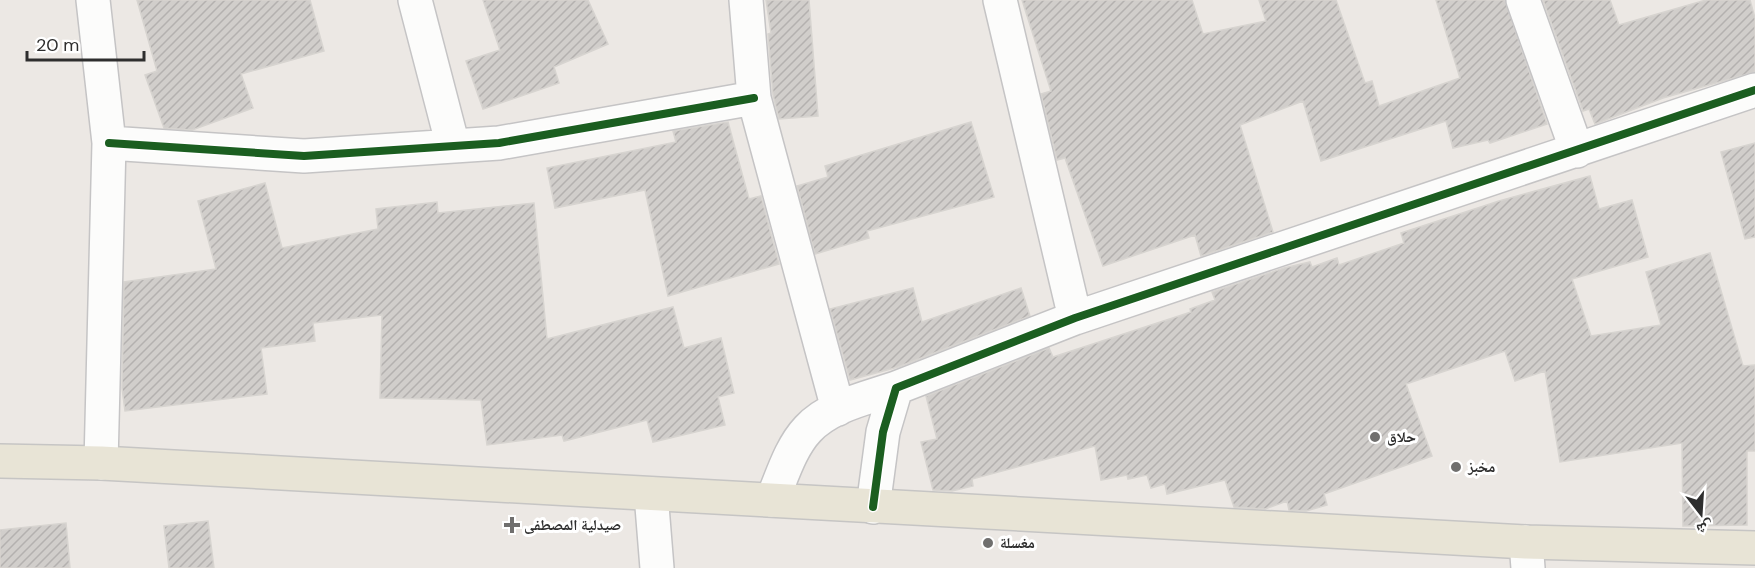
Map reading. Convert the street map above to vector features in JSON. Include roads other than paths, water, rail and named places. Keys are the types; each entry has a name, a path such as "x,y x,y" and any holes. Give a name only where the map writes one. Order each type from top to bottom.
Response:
{"main road":[{"path":"0,461 101,464 772,500 1527,555 1755,548"}],"street":[{"path":"93,0 109,143 101,464"},
{"path":"415,0 453,146"},
{"path":"746,0 754,98 838,409"},
{"path":"1000,0 1075,318"},
{"path":"1523,0 1577,151"},
{"path":"772,500 795,447 808,428 838,409 1075,318 1755,90"},
{"path":"109,143 304,156 499,143 754,98"},
{"path":"873,507 883,432 896,388"},
{"path":"651,494 657,568"}],"place":[{"name":"حلاق","path":"1375,437"},
{"name":"مخبز","path":"1456,467"},
{"name":"صيدلية المصطفى","path":"512,525"},
{"name":"مغسلة","path":"988,543"}]}
